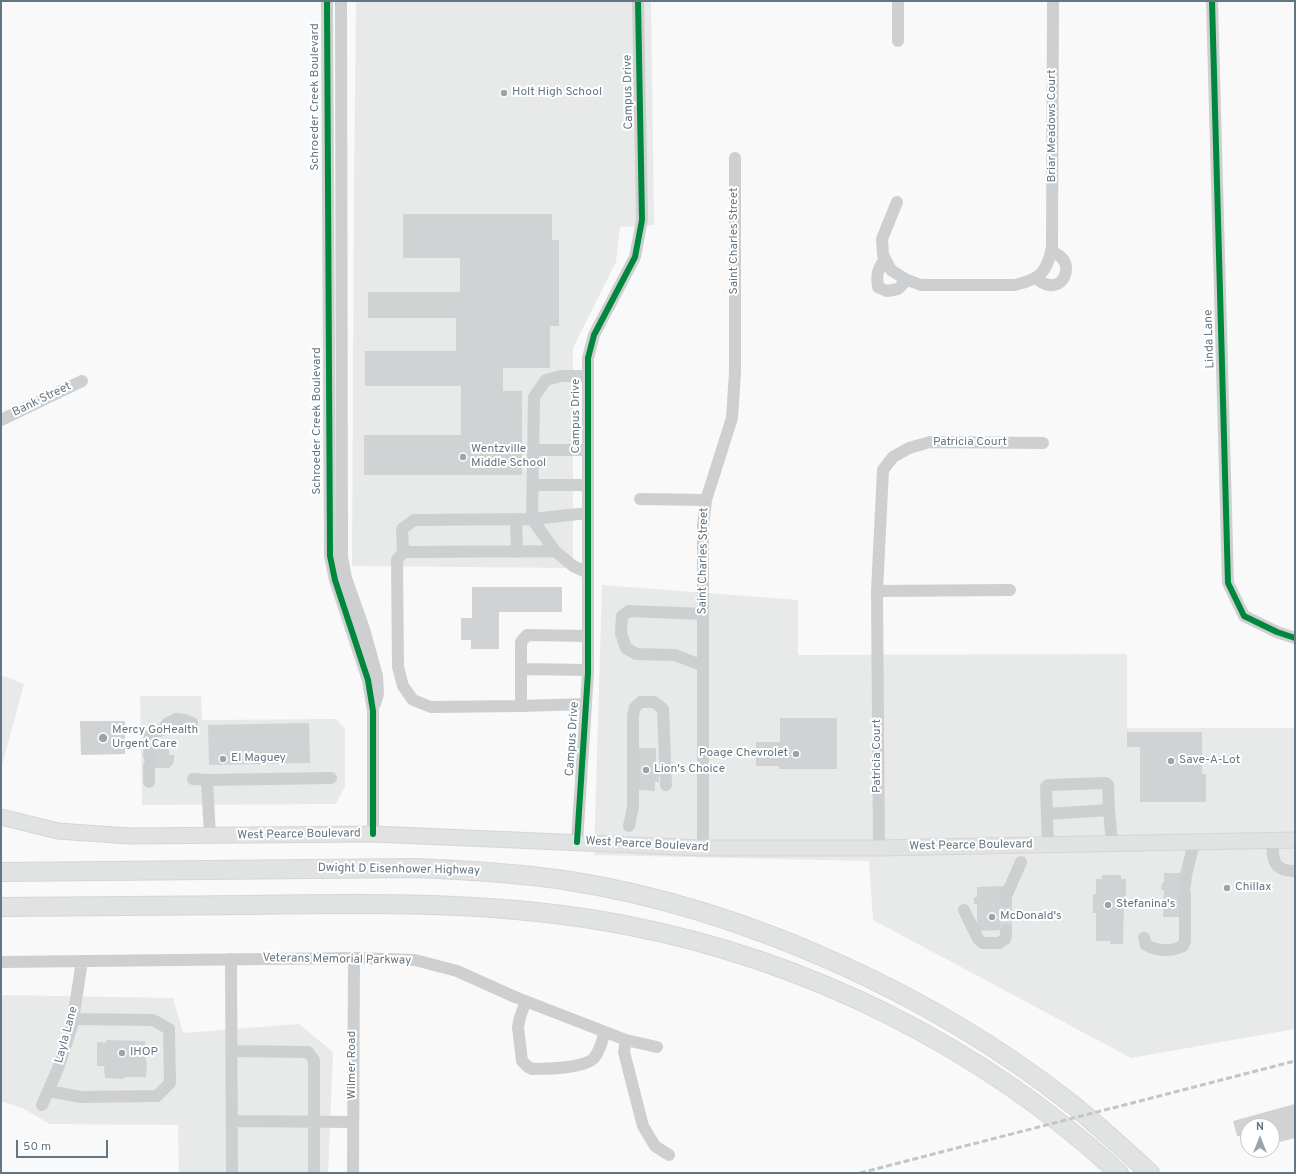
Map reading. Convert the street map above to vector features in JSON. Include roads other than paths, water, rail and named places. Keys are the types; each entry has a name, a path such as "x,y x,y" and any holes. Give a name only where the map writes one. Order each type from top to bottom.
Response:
{"highway":[{"path":"1,861 55,871"},
{"name":"Dwight D Eisenhower Highway","path":"1,872 415,868 482,871 527,876 571,882 658,900 743,926 826,958 946,1020 1021,1067 1073,1105 1150,1173"},
{"path":"1,907 333,904 431,905 535,912 624,925 669,934 754,958 797,974 878,1010 919,1031 997,1077 1034,1103 1070,1131 1119,1173"}],"main road":[{"name":"West Pearce Boulevard","path":"1,817 58,831 129,836 373,834 703,848 879,848 1295,840"}],"street":[{"name":"Schroeder Creek Boulevard","path":"327,1 330,556 335,580 377,676 378,694 373,711 373,834"},
{"name":"Schroeder Creek Boulevard","path":"341,1 342,556 358,631"},
{"name":"Campus Drive","path":"576,842 588,670 588,358 594,335 635,257 642,220 638,1"},
{"path":"898,1 898,41"},
{"name":"Briar Meadows Court","path":"1036,278 1043,272 1050,261 1052,251 1053,1"},
{"name":"Linda Lane","path":"1212,1 1228,583 1244,616 1277,632 1295,638"},
{"name":"Saint Charles Street","path":"703,848 703,526 706,500 732,418 735,372 735,158"},
{"path":"896,202 882,239 883,255 891,270 907,280 921,285 1015,285 1029,282 1036,278 1050,286 1056,285 1065,276 1067,267 1062,258 1052,251"},
{"path":"886,259 880,266 876,277 878,287 887,291 898,289 907,280"},
{"path":"588,376 561,376 546,380 534,397 532,519 555,552 573,566 588,573"},
{"name":"Bank Street","path":"1,420 82,381"},
{"name":"Patricia Court","path":"879,848 877,591 883,470 893,457 909,448 930,442 1043,443"},
{"path":"534,450 588,450"},
{"path":"533,486 588,485"},
{"path":"640,499 706,500"},
{"path":"586,704 431,707 413,700 403,686 398,668 397,560 403,552 402,529 414,520 532,519 588,513"},
{"path":"516,519 517,552"},
{"path":"403,552 555,552"},
{"path":"877,591 1010,590"},
{"path":"703,614 629,611 622,616 621,633 626,648 636,654 675,655 703,666"},
{"path":"521,706 521,642 527,635 588,636"},
{"path":"521,669 588,670"},
{"path":"629,826 633,807 633,715 635,707 641,702 654,702 662,709 666,785"},
{"path":"150,782 150,735 162,730 168,723 176,719 185,720 192,723"},
{"path":"193,779 331,778"},
{"path":"207,780 210,836"},
{"path":"1048,845 1046,787 1048,785 1106,783 1108,785 1112,843"},
{"path":"1047,814 1109,810"},
{"path":"1272,840 1275,863 1280,869 1295,871"},
{"path":"1144,938 1146,945 1155,950 1176,950 1183,946 1185,941 1186,875 1192,851"},
{"path":"1006,902 1006,896 1020,862"},
{"path":"964,910 978,939 983,943 999,943 1005,939 1006,930"},
{"name":"Veterans Memorial Parkway","path":"1,962 354,958 415,960 457,972 626,1040 657,1047"},
{"name":"Wilmer Road","path":"353,1173 354,958"},
{"path":"232,959 232,1173"},
{"name":"Layla Lane","path":"42,1106 59,1066 72,1026 82,961"},
{"path":"526,1001 518,1027 522,1061 532,1069 575,1066 592,1060 598,1051 604,1032"},
{"path":"48,1091 81,1097 157,1096 170,1083 169,1029 153,1020 73,1019"},
{"path":"626,1040 624,1052 643,1126 655,1146 669,1155"},
{"path":"232,1051 308,1052 314,1060 314,1173"},
{"path":"232,1121 353,1122"}],"tunnel":[{"path":"1006,902 1006,930"}],"railway":[{"path":"860,1173 1295,1061"}],"place":[{"name":"Holt High School","path":"504,93"},
{"name":"Wentzville Middle School","path":"463,457"},
{"name":"Mercy GoHealth Urgent Care","path":"103,738"},
{"name":"Poage Chevrolet","path":"796,754"},
{"name":"El Maguey","path":"223,759"},
{"name":"Save-A-Lot","path":"1171,761"},
{"name":"Lion's Choice","path":"646,770"},
{"name":"Chillax","path":"1227,888"},
{"name":"Stefanina's","path":"1108,905"},
{"name":"McDonald's","path":"992,917"},
{"name":"IHOP","path":"122,1053"}]}
